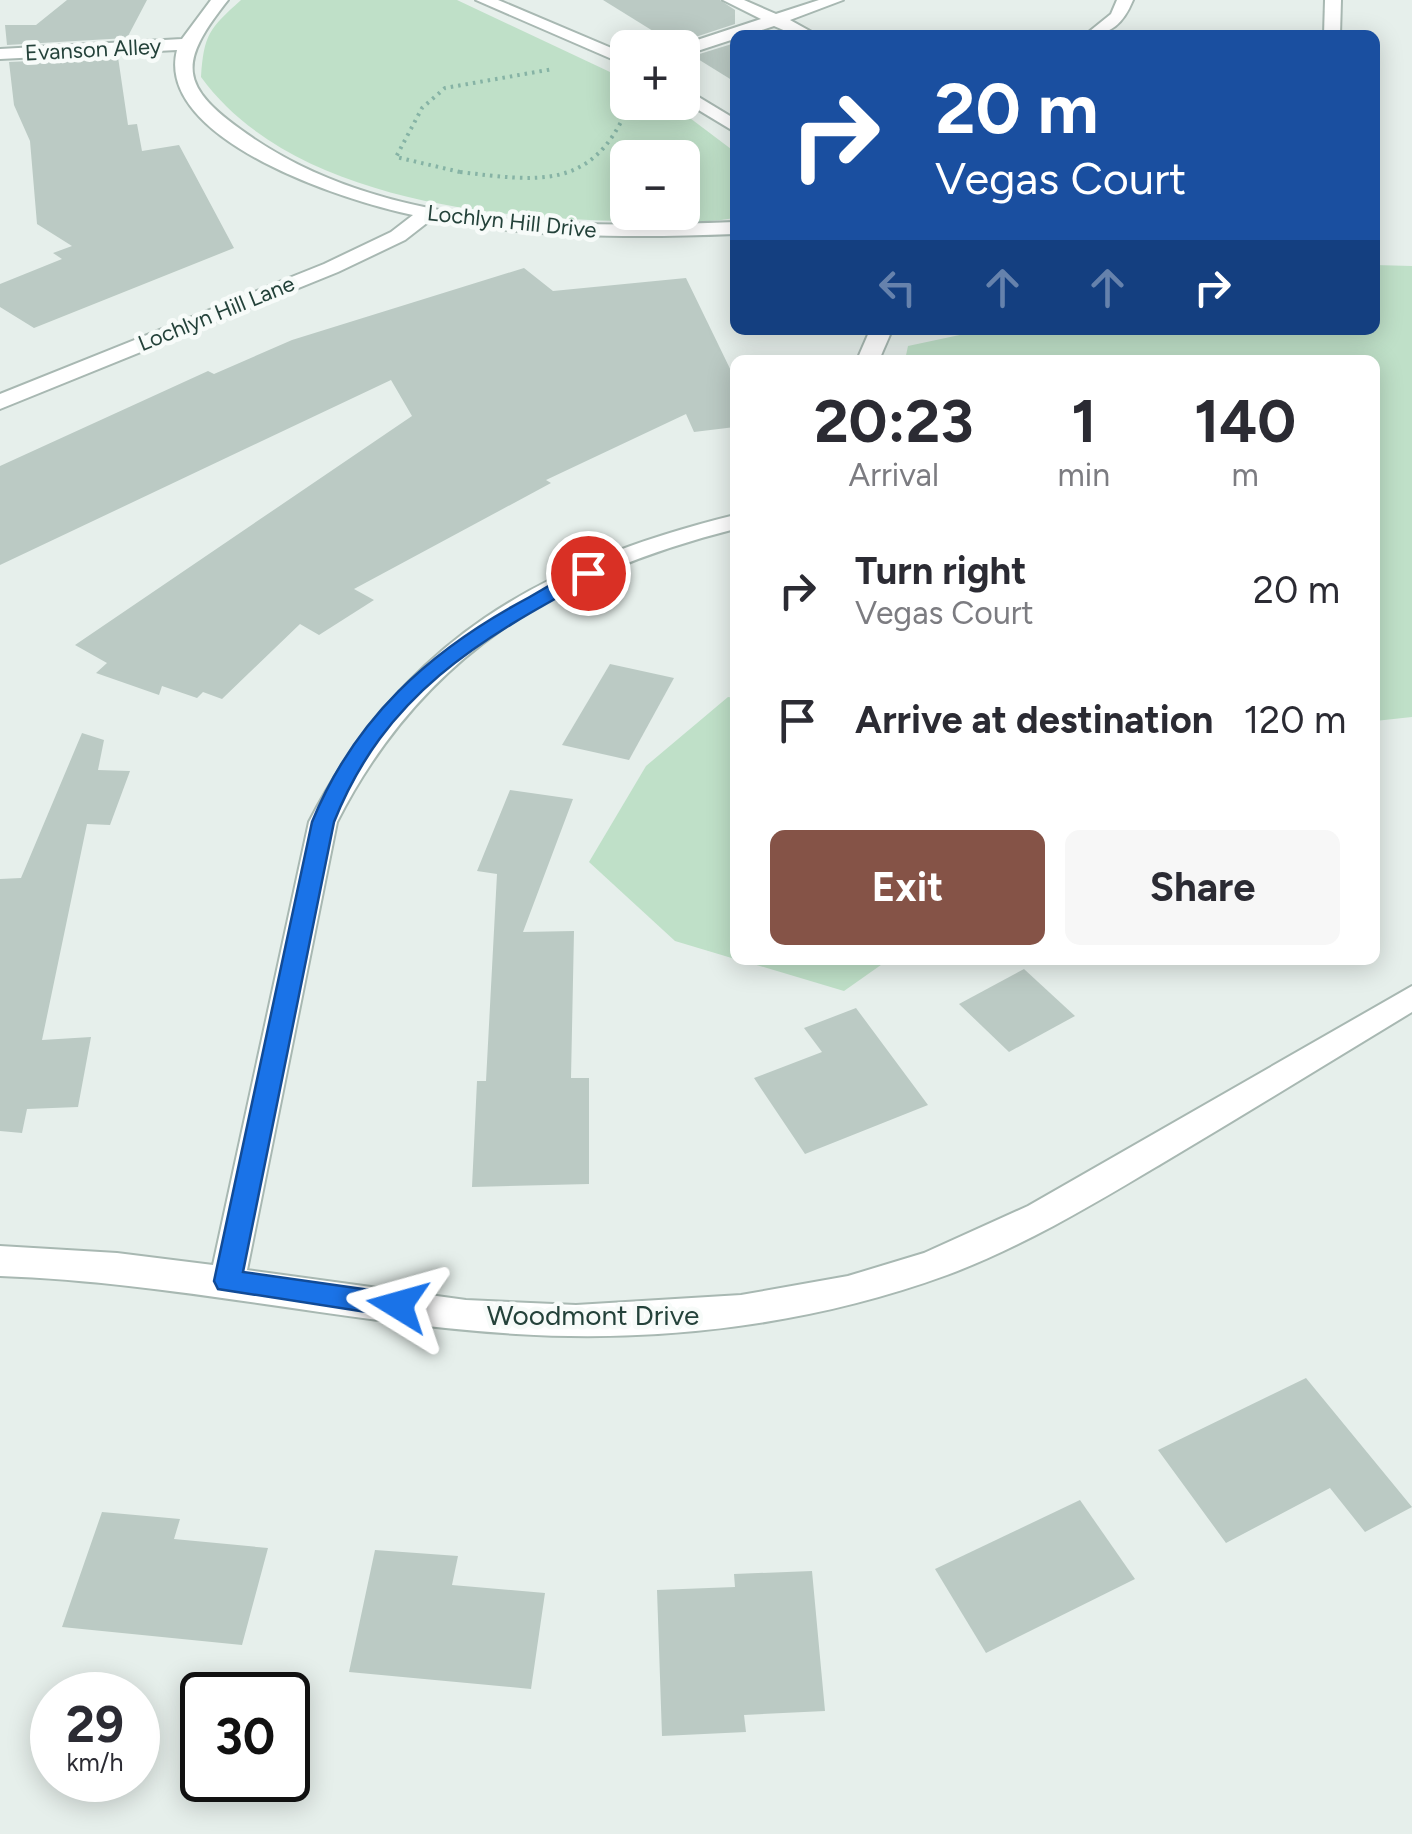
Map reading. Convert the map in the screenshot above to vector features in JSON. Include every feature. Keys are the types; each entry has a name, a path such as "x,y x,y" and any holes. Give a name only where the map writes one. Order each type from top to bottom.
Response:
{"street":[{"path":"186,44 191,30 220,0"},
{"path":"484,0 610,53"},
{"path":"730,0 798,30"},
{"path":"744,30 834,0"},
{"path":"1100,30 1118,16 1125,0"},
{"path":"1332,0 1332,30"},
{"path":"700,45 730,35"},
{"name":"Evanson Alley","path":"0,54 186,44"},
{"name":"Lochlyn Hill Drive","path":"186,44 185,80 204,110 235,138 312,177 427,213 582,230 730,228"},
{"path":"700,104 730,124"},
{"name":"Lochlyn Hill Lane","path":"0,402 344,262 398,236 427,213"},
{"path":"227,1281 323,822 342,776 367,736 423,678 498,622 624,556 693,530 730,523"},
{"name":"Woodmont Drive","path":"0,1260 227,1281 467,1315 598,1320 718,1314 821,1296 902,1276 982,1245 1071,1201 1412,996"}],"path":[{"path":"554,68 445,88 422,108 396,158 460,172 541,181 578,171 609,148 623,120"},
{"path":"449,181 460,172"}],"green space":[{"path":"241,0 457,0 610,72 610,120 693,120 730,148 730,219 700,221 700,140 610,140 610,220 515,215 455,206 395,194 338,175 285,150 239,118 201,77 210,33"},
{"path":"1380,265 1412,266 1412,717 1380,720 1380,355 906,355 908,346 960,335 1380,335"},
{"path":"730,697 730,958 675,941 589,862 646,766"},
{"path":"757,965 881,965 844,991"}],"building":[{"path":"67,0 147,0 127,38 7,45 5,25 36,25"},
{"path":"603,0 720,0 735,10 735,24 700,35 700,30 651,30"},
{"path":"730,45 730,79 700,60 700,54"},
{"path":"118,57 128,125 137,124 142,151 179,145 234,248 34,328 0,307 0,284 62,259 53,253 72,246 37,224 30,141 14,105 9,62"},
{"path":"524,268 553,291 686,278 730,369 730,428 694,432 686,414 546,480 551,483 354,589 374,600 319,635 300,624 222,699 203,692 197,698 162,686 159,695 96,673 107,663 75,645 412,416 391,380 0,565 0,466 208,371 214,374 292,340"},
{"path":"610,664 674,678 629,760 562,745"},
{"path":"82,733 104,740 98,770 130,771 110,825 87,824 42,1040 91,1037 78,1107 27,1109 22,1133 0,1131 0,879 21,878"},
{"path":"510,790 573,799 523,932 574,931 571,1078 589,1078 589,1184 472,1187 477,1081 486,1081 497,874 477,871"},
{"path":"1024,969 1075,1016 1009,1052 959,1004"},
{"path":"856,1008 928,1105 805,1154 754,1078 822,1052 804,1028"},
{"path":"1306,1378 1412,1507 1365,1532 1330,1488 1226,1543 1158,1450"},
{"path":"1080,1500 1135,1579 986,1653 935,1569"},
{"path":"102,1512 180,1519 174,1539 268,1548 242,1645 62,1627"},
{"path":"375,1550 458,1556 452,1585 545,1593 531,1689 349,1672"},
{"path":"812,1571 825,1711 744,1715 746,1732 662,1736 657,1590 735,1587 734,1574"}],"route":[{"path":"398,1305 227,1281 323,822 342,776 367,736 408,690 452,652 498,622 588,573"}]}
